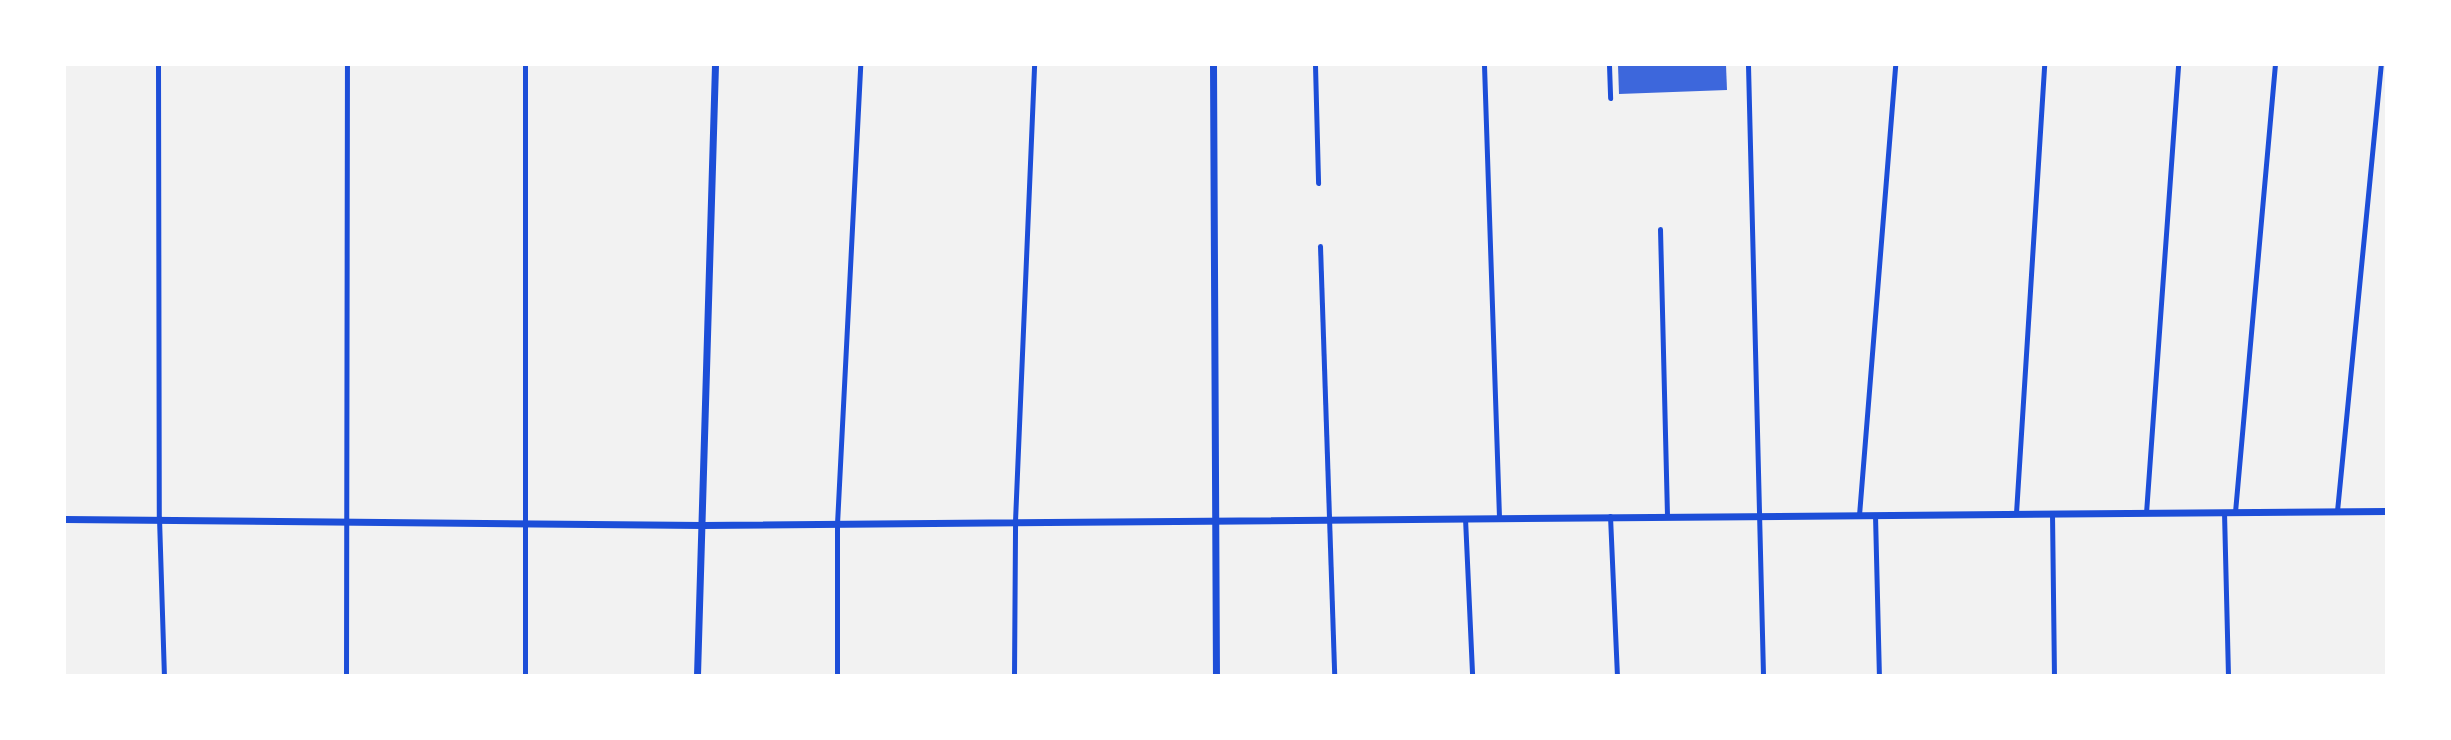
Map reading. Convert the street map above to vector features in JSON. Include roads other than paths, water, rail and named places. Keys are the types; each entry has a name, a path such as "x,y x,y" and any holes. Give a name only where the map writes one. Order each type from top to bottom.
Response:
{"street":[{"path":"697,675 715,65"},
{"path":"1213,65 1213,519 1216,675"},
{"path":"65,519 702,525 2386,511"}],"lane":[{"path":"158,65 159,518 164,675"},
{"path":"346,675 347,65"},
{"path":"525,65 525,675"},
{"path":"836,675 837,524 860,65"},
{"path":"1014,675 1015,521 1034,65"},
{"path":"1315,65 1318,183"},
{"path":"1483,65 1499,517"},
{"path":"1609,65 1610,97"},
{"path":"1748,65 1763,675"},
{"path":"1859,515 1895,65"},
{"path":"2016,513 2044,65"},
{"path":"2146,513 2178,65"},
{"path":"2235,512 2275,65"},
{"path":"2337,511 2381,65"},
{"path":"1660,229 1667,516"},
{"path":"1320,246 1334,675"},
{"path":"2224,512 2228,675"},
{"path":"2052,513 2054,675"},
{"path":"1875,515 1879,675"},
{"path":"1611,516 1617,675"},
{"path":"1465,517 1472,675"}]}
